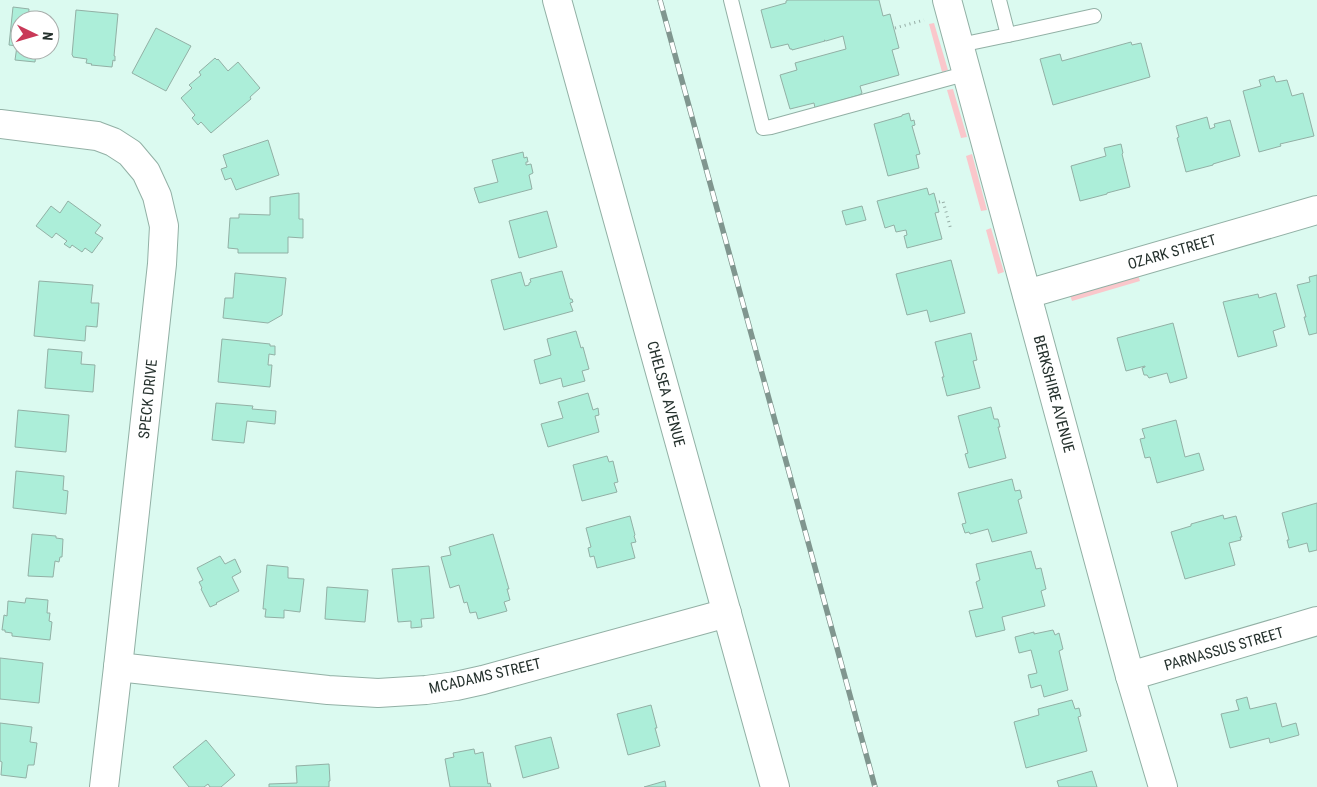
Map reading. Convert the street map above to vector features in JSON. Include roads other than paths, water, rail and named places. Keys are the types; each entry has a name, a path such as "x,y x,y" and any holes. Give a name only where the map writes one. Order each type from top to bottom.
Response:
{"street":[{"name":"CHELSEA AVENUE","path":"557,0 775,787"},
{"name":"BERKSHIRE AVENUE","path":"947,0 1130,676 1163,787"},
{"name":"SPECK DRIVE","path":"0,124 97,136 125,149 146,172 157,196 164,226 162,264 104,787"},
{"name":"OZARK STREET","path":"1027,294 1317,210"},
{"name":"MCADAMS STREET","path":"118,667 328,690 378,693 426,690 484,680 726,613"},
{"name":"PARNASSUS STREET","path":"1130,676 1317,621"}],"lane":[{"path":"731,0 763,128 968,73"},
{"path":"999,0 1008,35"},
{"path":"960,45 1094,16"}],"railway":[{"path":"660,0 875,787"}]}
